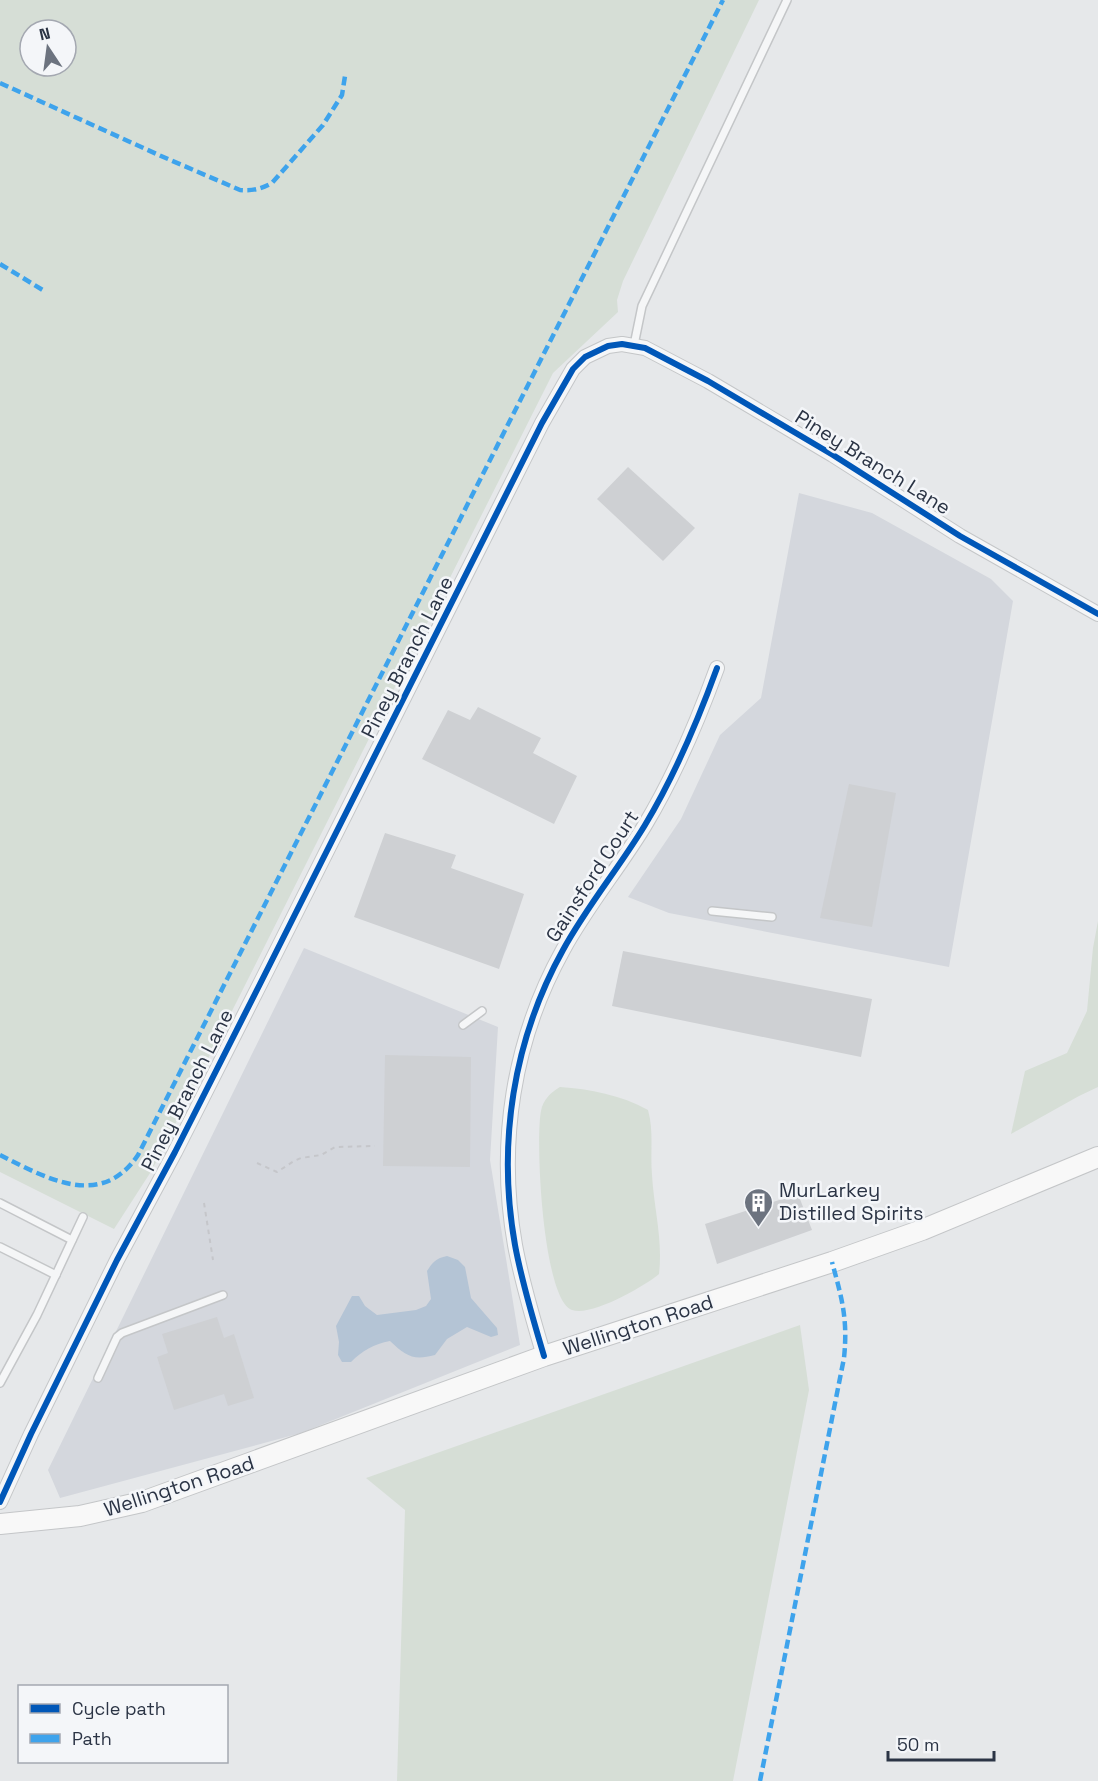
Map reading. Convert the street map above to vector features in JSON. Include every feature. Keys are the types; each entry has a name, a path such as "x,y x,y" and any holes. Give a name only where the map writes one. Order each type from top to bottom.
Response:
{"main road":[{"name":"Wellington Road","path":"0,1524 80,1516 142,1502 544,1356 900,1238 1098,1157"}],"street":[{"name":"Piney Branch Lane","path":"0,1502 117,1260 180,1142 542,423 573,369 585,357 608,346 634,345 678,364 832,455 960,536 1098,614"},
{"name":"Gainsford Court","path":"544,1356 519,1265 509,1192 508,1146 511,1108 521,1053 534,1014 558,961 588,908 644,828 664,794 687,746 717,668"}],"lane":[{"path":"634,345 642,306 787,0"},
{"path":"712,911 772,917"},
{"path":"463,1025 482,1011"},
{"path":"0,1203 72,1240"},
{"path":"0,1383 37,1315 83,1218"},
{"path":"0,1247 56,1275"},
{"path":"98,1378 117,1337 122,1333 223,1295"}],"path":[{"path":"257,1163 277,1172 301,1158 321,1155 335,1147 375,1146"},
{"path":"204,1203 213,1260"}],"shaded area":[{"path":"0,0 759,0 623,281 617,300 618,312 553,373 152,1170 114,1229 0,1172"},
{"path":"799,493 872,513 991,579 1013,601 949,967 669,913 628,897 681,819 720,735 761,698"},
{"path":"1098,921 1098,1087 1011,1134 1025,1071 1067,1053 1087,1011"},
{"path":"304,948 498,1027 490,1160 520,1345 301,1433 60,1498 48,1470"},
{"path":"560,1087 583,1089 627,1100 648,1110 651,1126 652,1175 660,1249 659,1274 617,1299 581,1311 572,1310 562,1300 554,1279 543,1218 539,1153 541,1111 543,1103"},
{"path":"800,1325 809,1390 733,1781 397,1781 405,1510 366,1478"}],"water":[{"path":"447,1256 458,1260 465,1267 471,1298 497,1328 498,1335 491,1337 467,1327 447,1339 435,1355 410,1356 390,1341 369,1348 351,1362 342,1362 338,1355 339,1342 336,1326 352,1296 359,1296 365,1306 377,1315 416,1310 426,1306 431,1299 427,1271 435,1261"}],"building":[{"path":"628,467 695,528 663,561 597,499"},
{"path":"478,707 541,738 533,753 577,776 554,824 422,759 448,710 470,720"},
{"path":"849,784 896,793 872,927 820,918"},
{"path":"385,833 456,855 451,868 524,894 499,969 354,917"},
{"path":"623,951 872,999 861,1057 612,1006"},
{"path":"385,1055 471,1057 470,1167 383,1166"},
{"name":"MurLarkey Distilled Spirits","path":"798,1194 812,1230 717,1264 705,1224"},
{"path":"217,1317 224,1338 234,1334 254,1398 228,1406 224,1394 174,1410 157,1357 168,1353 162,1334"}],"marked path":[{"path":"0,1155 54,1180 90,1185 107,1181 123,1172 138,1155 723,0"},
{"path":"0,83 240,190 249,190 272,183 323,125 342,95 345,76"},
{"path":"0,264 46,292"},
{"path":"760,1781 844,1358 843,1309 832,1262"}],"cycle path":[{"path":"0,1502 117,1260 175,1152 542,423 573,369 585,357 608,346 622,344 645,348 708,381 833,455 960,536 1098,614"},
{"path":"544,1356 521,1273 510,1207 509,1131 521,1056 546,984 563,950 656,806 685,748 717,668"}],"place":[{"name":"MurLarkey Distilled Spirits","path":"758,1228"}]}
